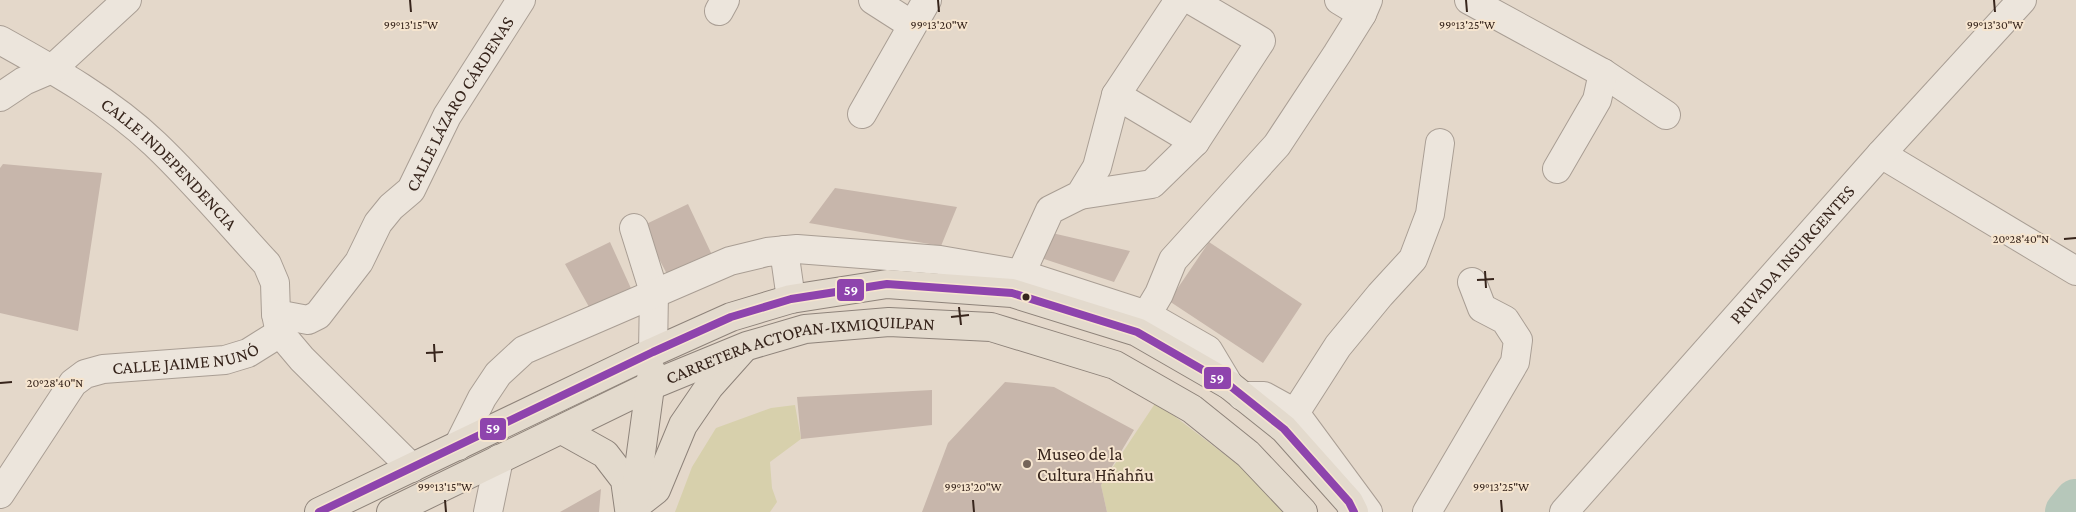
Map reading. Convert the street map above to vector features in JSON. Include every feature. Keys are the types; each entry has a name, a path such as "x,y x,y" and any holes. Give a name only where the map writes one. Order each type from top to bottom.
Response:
{"main road":[{"path":"319,512 653,352 732,317 791,298 887,284 1016,283 1142,323 1235,390 1284,430 1349,502 1354,512"},
{"name":"CARRETERA ACTOPAN-IXMIQUILPAN","path":"391,512 652,385 747,346 805,329 889,322 991,327 1115,366 1192,409 1248,454 1303,512"},
{"path":"632,510 656,490 683,425 709,387 747,346"},
{"path":"632,510 652,385 653,352"},
{"path":"562,430 605,454 625,480 632,510"}],"street":[{"path":"0,97 24,80 52,69 127,0"},
{"name":"CALLE LÁZARO CÁRDENAS","path":"278,323 308,320 318,316 360,262 378,223 391,207 411,190 447,116 521,0"},
{"path":"873,0 912,25"},
{"path":"862,114 927,0"},
{"path":"1080,195 1097,166 1116,95 1179,0"},
{"path":"458,446 482,398 498,374 524,350 654,292 730,261 767,252 797,249 903,257 940,260 1016,283 1050,210 1080,195 1152,184 1195,142 1261,41 1191,0"},
{"path":"1142,323 1159,294 1173,260 1277,146 1365,7 1339,0"},
{"path":"1469,0 1603,73 1666,115"},
{"name":"PRIVADA INSURGENTES","path":"1564,512 1881,154 2022,0"},
{"name":"CALLE INDEPENDENCIA","path":"0,40 52,69 102,101 154,143 267,264 275,283 278,323"},
{"path":"1557,170 1598,100 1603,73"},
{"path":"1116,95 1195,142"},
{"path":"1295,413 1338,346 1380,295 1413,260 1430,214 1440,143"},
{"path":"1881,154 2076,271"},
{"path":"634,228 654,292 653,352"},
{"path":"784,250 791,298"},
{"path":"903,257 903,285"},
{"path":"1427,512 1515,362 1518,340 1505,320 1482,308 1472,282"},
{"path":"278,323 302,359 412,468"},
{"name":"CALLE JAIME NUNÓ","path":"0,494 73,383 85,374 103,369 224,360 248,353 278,323"},
{"path":"1235,390 1264,396 1295,413 1368,512"},
{"path":"488,512 499,459"}],"shaded area":[{"path":"1156,402 1279,496 1293,512 1107,512 1101,485"},
{"path":"795,405 801,439 770,462 772,488 777,502 770,512 675,512 692,467 716,428 771,408"}],"building":[{"path":"3,164 102,173 78,331 0,313 0,168"},
{"path":"835,188 957,207 941,246 809,223"},
{"path":"688,204 713,257 669,278 642,226"},
{"path":"1052,233 1130,251 1114,282 1038,257"},
{"path":"610,242 634,295 593,314 565,264"},
{"path":"1209,242 1302,304 1263,363 1169,301"},
{"name":"Museo de la Cultura Hñahñu","path":"1005,382 1054,387 1134,430 1101,485 1107,512 922,512 948,443"},
{"path":"932,390 932,425 801,439 797,397"},
{"path":"601,489 599,512 560,512"}],"waterway":[{"path":"2067,512 2076,501"}],"transit line":[{"name":"59","path":"319,512 653,352 731,317 791,299 887,284 1012,293 1137,332 1229,385 1284,429 1349,502 1354,512"}],"place":[{"name":"Museo de la Cultura Hñahñu","path":"1027,464"}]}
